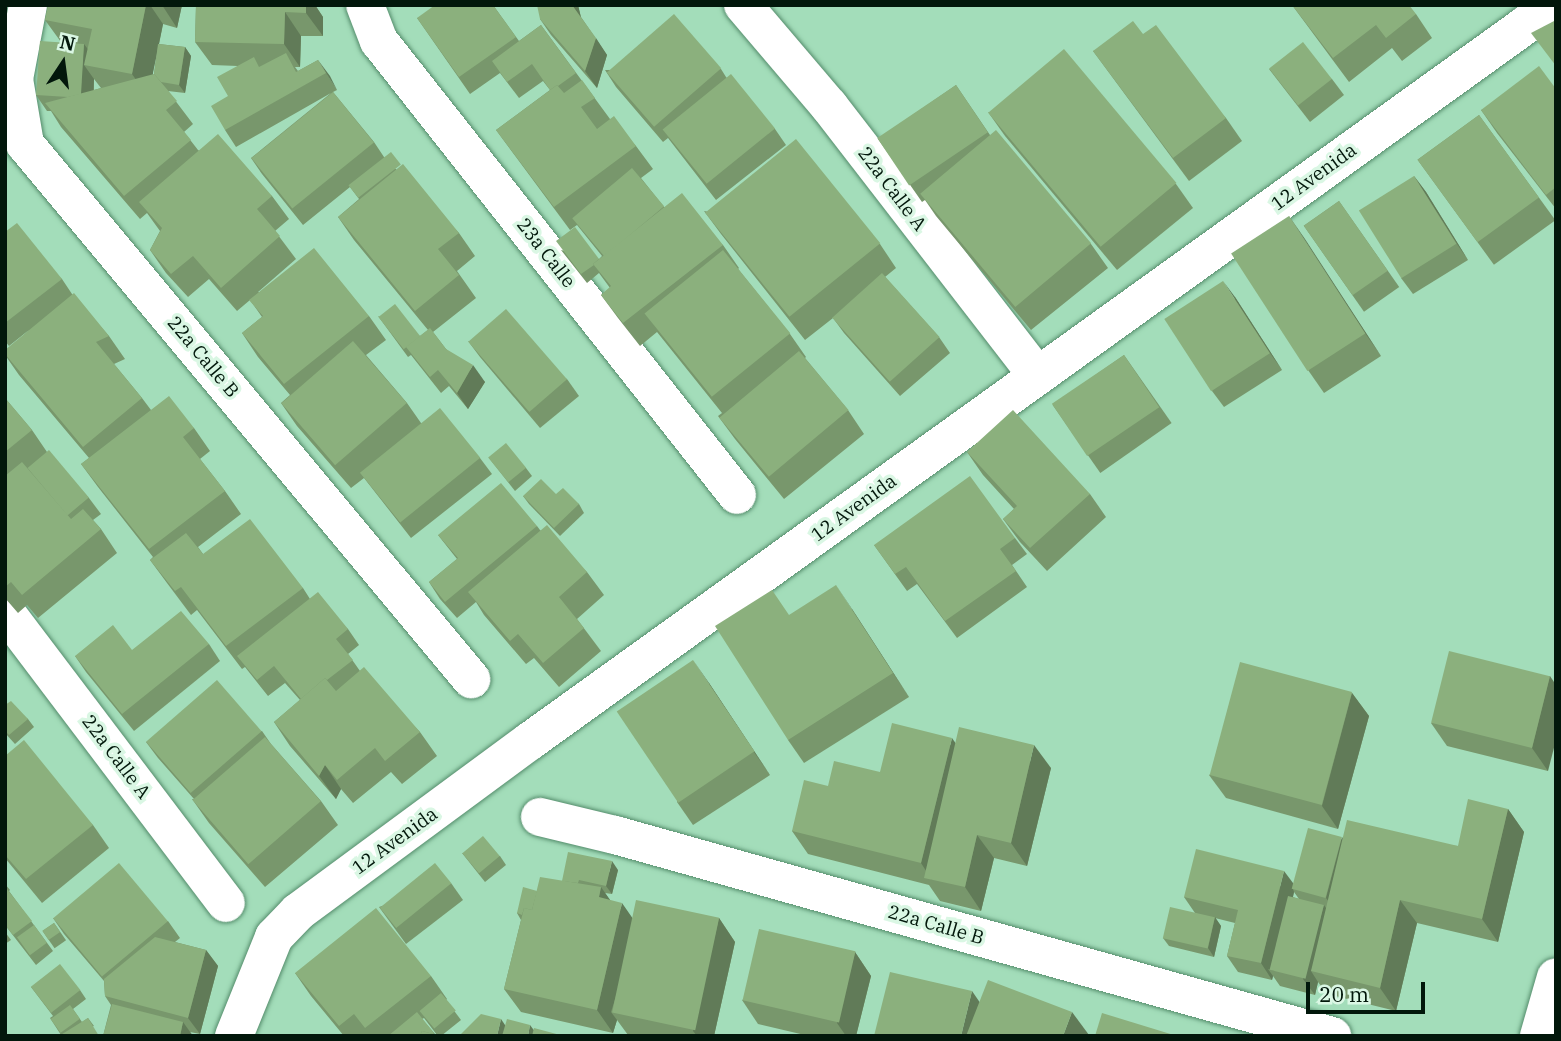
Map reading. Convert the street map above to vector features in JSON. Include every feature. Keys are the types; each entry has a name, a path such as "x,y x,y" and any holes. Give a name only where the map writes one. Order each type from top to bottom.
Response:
{"street":[{"name":"22a Calle B","path":"28,5 14,79 25,144 471,679"},
{"name":"23a Calle","path":"365,5 379,41 737,495"},
{"name":"22a Calle A","path":"743,5 829,107 1038,376"},
{"name":"12 Avenida","path":"234,1036 274,937 298,912 541,733 1541,13"},
{"name":"22a Calle A","path":"5,611 226,903"},
{"name":"22a Calle B","path":"540,817 615,835 1332,1036"},
{"path":"1539,1036 1556,977"}],"building":[{"path":"48,5 146,5 132,74 84,65 92,29 45,20"},
{"path":"196,5 306,5 306,13 285,12 284,44 195,42"},
{"path":"435,5 493,5 516,37 459,77 417,18"},
{"path":"537,5 572,5 596,38 585,71 540,19"},
{"path":"1292,5 1409,5 1416,14 1386,38 1376,25 1333,58"},
{"path":"674,14 721,68 654,127 607,72"},
{"path":"1556,20 1556,66 1531,33"},
{"path":"1133,21 1143,34 1156,25 1226,118 1173,158 1093,51"},
{"path":"541,25 576,73 550,90 532,64 507,82 492,61"},
{"path":"40,41 84,44 81,94 68,97 36,95"},
{"path":"1303,42 1332,79 1298,106 1269,68"},
{"path":"158,44 185,47 179,85 161,82 154,74"},
{"path":"1064,49 1176,183 1101,247 988,113"},
{"path":"286,53 296,72 318,60 326,73 225,130 211,106 228,96 217,77 254,57 259,67"},
{"path":"1539,66 1556,89 1556,187 1546,195 1481,110"},
{"path":"154,74 177,101 166,110 191,140 124,196 45,103"},
{"path":"731,74 775,128 707,184 663,129"},
{"path":"582,80 595,98 581,107 597,129 614,116 636,146 554,207 496,130 557,85 564,93"},
{"path":"956,85 988,132 909,185 877,138"},
{"path":"333,92 374,143 292,209 251,158"},
{"path":"1479,115 1539,198 1477,242 1418,160"},
{"path":"996,130 1091,243 1015,307 920,194"},
{"path":"218,134 272,196 257,209 280,236 221,288 193,256 171,274 150,250 162,228 139,202"},
{"path":"796,139 880,243 789,317 705,213"},
{"path":"391,152 401,165 358,198 348,185"},
{"path":"403,164 459,233 438,249 459,275 415,311 338,217"},
{"path":"632,168 664,206 604,256 572,218"},
{"path":"1414,176 1456,244 1401,278 1359,210"},
{"path":"682,193 723,245 623,323 601,295 611,286 593,264"},
{"path":"1339,201 1388,271 1353,295 1304,226"},
{"path":"1289,216 1365,333 1307,371 1231,254"},
{"path":"17,223 62,279 5,323 5,232"},
{"path":"575,227 599,259 581,274 556,241"},
{"path":"314,248 369,316 284,384 242,333 263,316 249,300"},
{"path":"723,250 790,333 712,397 645,314"},
{"path":"882,273 940,337 890,382 832,318"},
{"path":"1223,281 1270,353 1211,391 1164,319"},
{"path":"74,293 109,336 96,342 142,398 83,447 5,354 5,350"},
{"path":"395,304 420,336 404,349 378,317"},
{"path":"506,309 567,379 529,412 468,342"},
{"path":"430,328 446,349 473,365 457,393 438,370 430,377 406,347"},
{"path":"353,341 407,403 335,465 281,403"},
{"path":"799,351 848,410 769,477 719,418"},
{"path":"1124,355 1159,407 1087,456 1052,404"},
{"path":"169,396 194,428 183,437 225,491 149,549 81,464"},
{"path":"5,398 32,430 5,452"},
{"path":"440,408 480,458 400,523 360,473"},
{"path":"1013,410 1090,494 1030,548 1003,519 1017,506 967,452"},
{"path":"506,443 526,468 508,482 488,457"},
{"path":"49,450 89,497 67,515 28,468"},
{"path":"22,462 71,519 83,509 101,529 22,595 11,582 5,587 5,476"},
{"path":"970,476 1015,538 1000,549 1016,571 945,621 906,567 895,574 874,545"},
{"path":"541,479 556,494 563,488 579,504 554,528 523,496"},
{"path":"501,483 537,526 445,602 429,582 458,558 438,535"},
{"path":"250,519 303,588 226,646 181,587 175,591 150,560 186,533 203,554"},
{"path":"547,525 587,572 559,597 584,628 543,663 518,634 510,641 468,592"},
{"path":"836,585 893,673 788,740 715,626 772,590 789,615"},
{"path":"318,592 348,629 336,639 353,660 327,680 325,678 301,699 274,666 257,680 237,656"},
{"path":"181,611 209,644 122,714 75,656 113,625 132,650"},
{"path":"1449,651 1550,676 1532,748 1431,723"},
{"path":"693,660 755,751 678,803 617,711"},
{"path":"1240,662 1352,692 1322,805 1210,775"},
{"path":"364,667 420,732 385,761 375,748 337,780 325,765 319,776 274,722 325,678 336,691"},
{"path":"217,680 262,731 191,793 146,742"},
{"path":"11,701 28,719 9,735 5,731 5,705"},
{"path":"892,723 952,738 921,863 792,831 804,780 828,786 834,761 880,772"},
{"path":"959,727 1034,745 1011,843 977,835 965,887 924,878"},
{"path":"265,737 321,801 248,864 193,800"},
{"path":"24,740 93,825 26,879 5,855 5,756"},
{"path":"1468,799 1508,809 1482,919 1400,900 1380,988 1311,971 1347,820 1458,846"},
{"path":"1308,828 1342,837 1326,898 1292,889"},
{"path":"483,836 500,856 479,873 462,853"},
{"path":"1196,849 1284,871 1261,963 1227,956 1238,910 1184,897"},
{"path":"568,852 612,861 606,886 579,880 578,883 562,881"},
{"path":"119,863 168,921 102,976 53,918"},
{"path":"435,863 451,883 396,928 380,908"},
{"path":"540,877 601,887 599,897 622,903 597,1010 504,989 524,908 532,910"},
{"path":"523,887 537,891 532,910 524,908 522,915 517,913"},
{"path":"7,889 32,921 13,935 5,925"},
{"path":"1288,896 1324,905 1306,979 1270,970"},
{"path":"636,900 719,918 695,1030 612,1012"},
{"path":"1170,907 1215,917 1208,949 1163,938"},
{"path":"376,908 431,976 365,1028 354,1014 339,1026 295,973"},
{"path":"54,923 60,932 49,940 42,931"},
{"path":"34,925 47,943 30,955 17,937"},
{"path":"759,929 855,951 839,1022 743,1000"},
{"path":"155,937 206,950 188,1018 105,996 104,979"},
{"path":"60,964 80,990 51,1013 31,987"},
{"path":"890,972 972,991 961,1036 874,1036"},
{"path":"988,980 1072,1012 1063,1036 966,1036"},
{"path":"441,993 456,1011 434,1029 420,1011"},
{"path":"112,1004 183,1022 180,1036 103,1036"},
{"path":"70,1005 80,1019 61,1033 51,1019"},
{"path":"417,1012 433,1034 422,1031 420,1036 388,1036"},
{"path":"1102,1013 1177,1036 1095,1036"},
{"path":"481,1014 501,1019 497,1036 461,1034"},
{"path":"88,1018 99,1036 59,1036"},
{"path":"507,1019 530,1025 528,1036 502,1036"},
{"path":"534,1028 564,1036 532,1036"},
{"path":"422,1031 441,1036 420,1036"}]}
